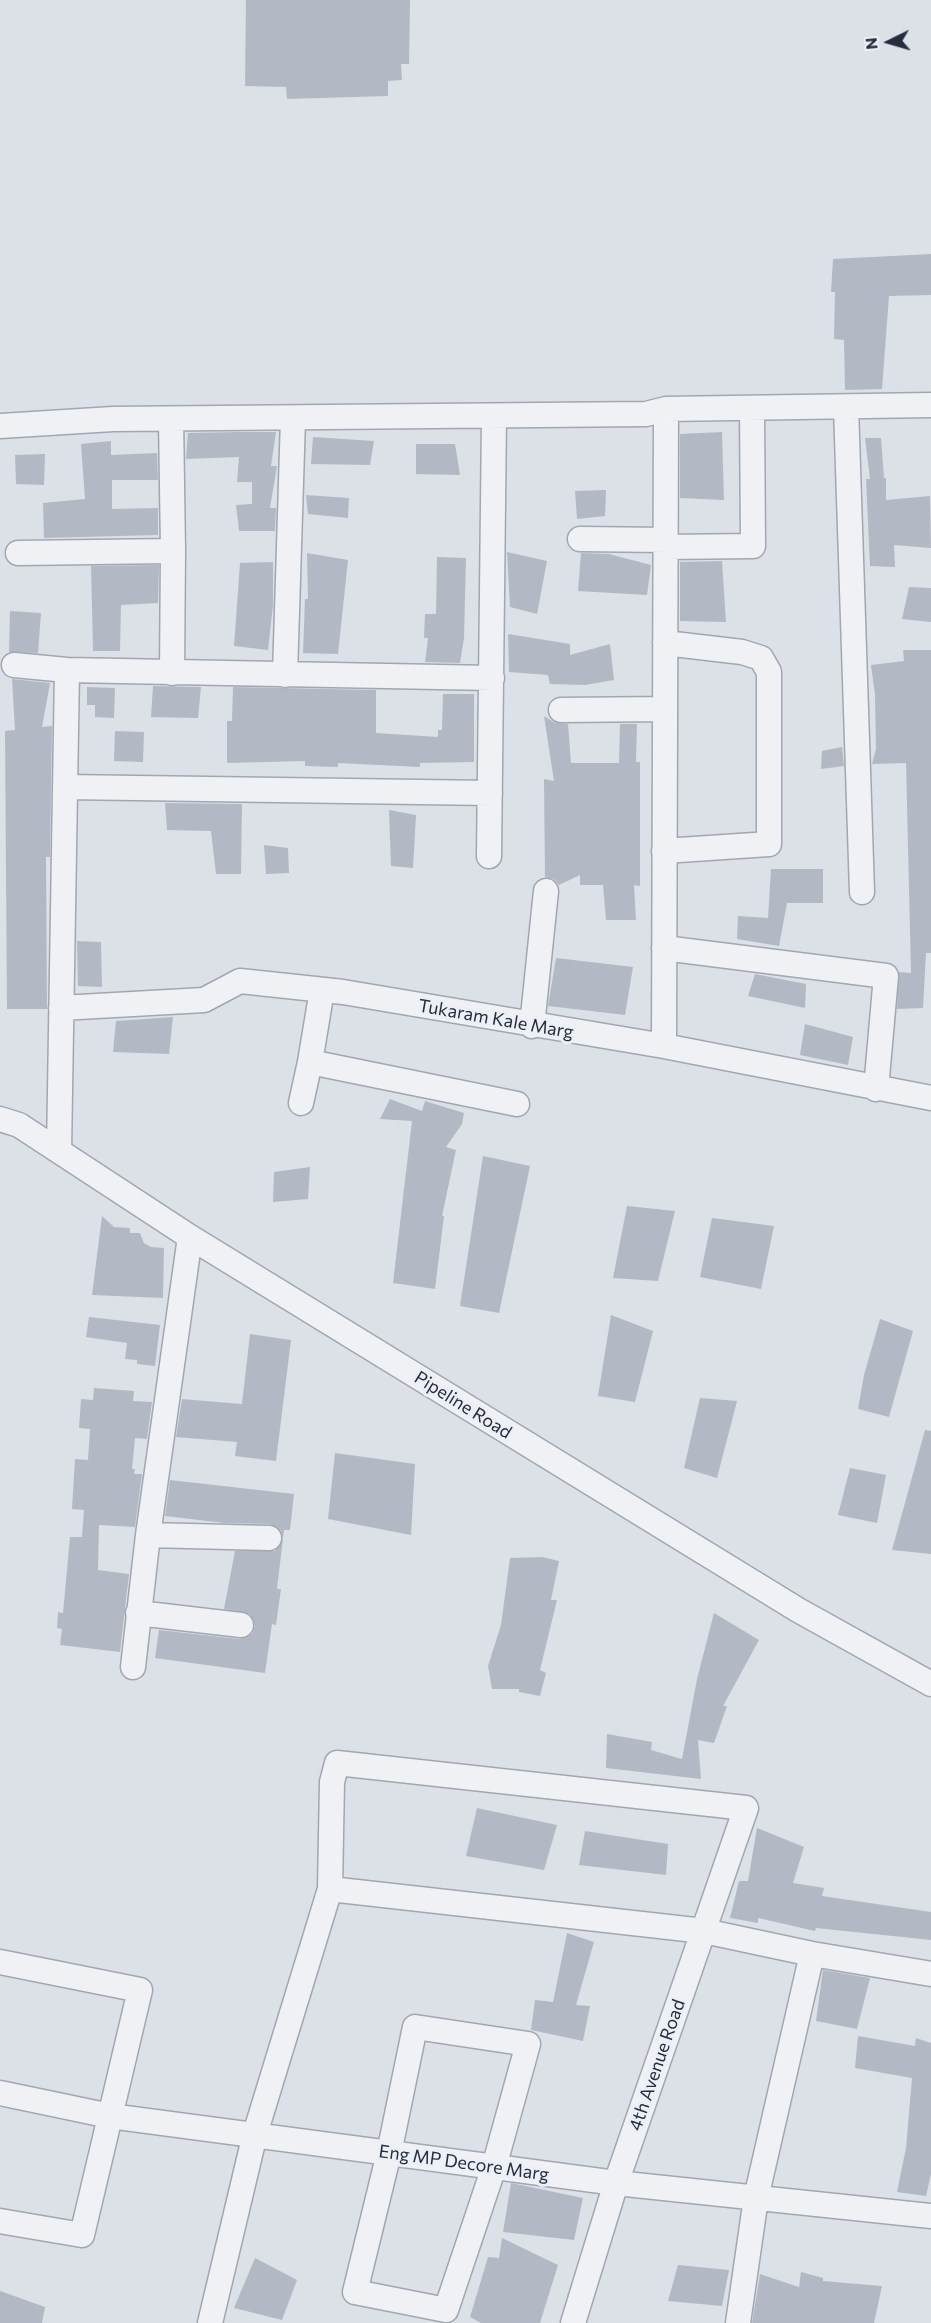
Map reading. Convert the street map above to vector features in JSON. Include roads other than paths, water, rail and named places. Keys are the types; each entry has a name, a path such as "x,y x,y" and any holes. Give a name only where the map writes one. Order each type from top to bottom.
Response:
{"street":[{"path":"0,426 171,419 646,414 666,409 931,405"},
{"path":"846,407 862,892"},
{"path":"580,539 753,546 752,408"},
{"path":"664,1046 666,409"},
{"path":"489,856 494,416"},
{"path":"285,675 293,418"},
{"path":"171,419 172,673"},
{"path":"18,553 173,551"},
{"path":"664,851 769,844 769,672 760,658 742,652 665,643"},
{"path":"14,665 67,670 172,673 492,678"},
{"path":"59,1151 67,670"},
{"path":"561,710 665,709"},
{"path":"65,788 490,793"},
{"path":"532,1026 546,891"},
{"path":"664,948 886,976 876,1089"},
{"name":"Tukaram Kale Marg","path":"61,1008 204,1000 240,981 322,990 664,1046 931,1098"},
{"path":"301,1102 322,990"},
{"path":"310,1062 517,1104"},
{"name":"Pipeline Road","path":"0,1119 19,1125 190,1237 798,1610 931,1684"},
{"path":"133,1667 148,1534 190,1237"},
{"path":"148,1534 269,1539"},
{"path":"138,1613 241,1624"},
{"name":"4th Avenue Road","path":"330,1889 332,1782 337,1763 746,1808 616,2183 573,2323"},
{"path":"210,2323 255,2134 330,1889 704,1931 931,1974"},
{"path":"738,2323 756,2198 812,1953"},
{"path":"0,1962 140,1990 82,2235 0,2221"},
{"path":"414,2027 528,2044 494,2167 446,2310 355,2292 388,2152 414,2027"},
{"name":"Eng MP Decore Marg","path":"0,2093 110,2116 494,2167 616,2183 931,2216"}]}
